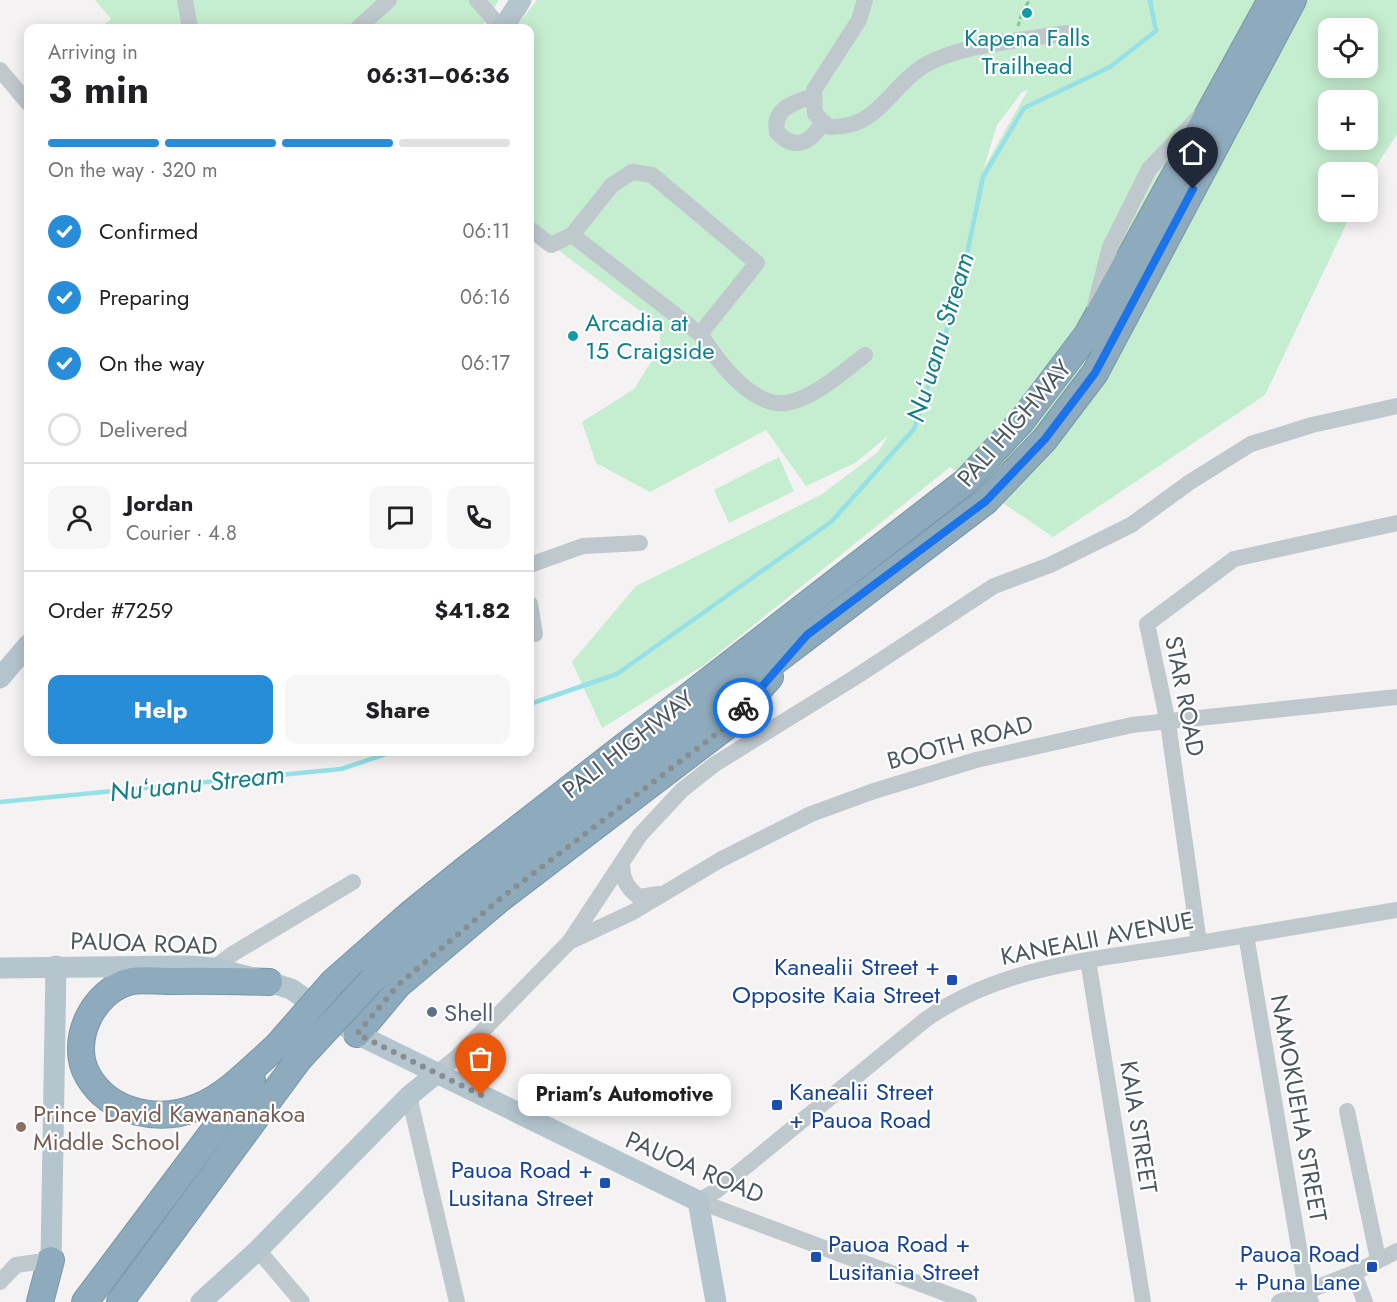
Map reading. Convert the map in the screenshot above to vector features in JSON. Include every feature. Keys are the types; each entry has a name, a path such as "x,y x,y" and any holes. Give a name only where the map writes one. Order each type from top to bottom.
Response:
{"highway":[{"name":"PALI HIGHWAY","path":"85,1302 277,1046 352,963 457,876 966,481 1020,423 1088,335 1270,0"},
{"name":"PALI HIGHWAY","path":"120,1302 299,1059 373,979 432,922 986,501 1052,430 1095,373 1293,0"},
{"path":"357,1034 398,985 501,898 728,725 807,635"},
{"path":"269,982 132,981 100,999 90,1013 82,1054 88,1077 103,1094 127,1109 162,1115 199,1107 231,1086 277,1046"},
{"path":"40,1302 51,1260"}],"main road":[{"path":"505,24 521,0"},
{"path":"0,678 24,650"},
{"path":"51,1260 56,966"},
{"name":"PAUOA ROAD","path":"0,968 56,966 214,968 291,989 357,1034 698,1201"},
{"path":"201,1302 258,1250 408,1096 437,1073"},
{"path":"698,1201 716,1302"}],"street":[{"path":"185,0 189,24"},
{"path":"362,24 389,0"},
{"path":"477,0 498,24"},
{"path":"865,0 859,21 814,90 815,114 822,123 829,127 845,126 868,117 891,99 917,70 935,59 1067,33"},
{"path":"0,70 24,98"},
{"path":"814,96 782,110 777,117 777,132 787,141 800,143 816,135 822,123"},
{"path":"534,232 551,245 572,235 621,178 632,172 652,175 757,263 700,334"},
{"path":"572,235 700,334 713,355 736,380 764,401 787,403 822,387 865,355"},
{"path":"437,1073 457,1057 570,941 640,835 682,790 715,764 854,678 994,586 1050,565 1131,525 1190,482 1251,444 1312,425 1397,406"},
{"name":"STAR ROAD","path":"1199,943 1168,721 1147,624 1234,559 1397,523"},
{"path":"534,564 583,546 640,543"},
{"path":"534,628 535,634"},
{"name":"BOOTH ROAD","path":"570,941 633,912 663,892 769,834 864,794 987,757 1076,736 1168,721 1397,697"},
{"path":"622,862 625,883 639,897 663,892"},
{"path":"214,968 234,953 353,882"},
{"name":"KANEALII AVENUE","path":"698,1201 716,1191 953,1000 1002,980 1088,960 1397,910"},
{"name":"NAMOKUEHA STREET","path":"1245,935 1308,1296"},
{"name":"KAIA STREET","path":"1088,960 1143,1302"},
{"path":"408,1096 457,1302"},
{"path":"1347,1111 1378,1259"},
{"name":"PAUOA ROAD","path":"698,1201 969,1302"},
{"path":"258,1250 302,1302"},
{"path":"1279,1302 1308,1296 1397,1251"},
{"path":"0,1282 16,1265 51,1260"},
{"path":"1354,1273 1365,1302"}],"path":[{"path":"1013,42 1023,9 1030,0"}],"green space":[{"path":"95,0 499,0 484,24 104,24 111,19"},
{"path":"537,0 1397,0 1397,134 1378,163 1318,162 1318,222 1347,222 1265,395 1053,537 950,467 704,665 602,728 572,662 636,586 821,495 878,452 888,436 855,463 806,486 766,430 650,492 596,463 582,422 634,389 660,348 660,326 534,232 534,24 518,24","holes":["1028,90 983,170 997,125 1022,92"]},
{"path":"779,457 794,491 729,523 714,490"}],"waterway":[{"name":"Nuʻuanu Stream","path":"534,703 617,674 831,522 914,429 959,292 983,177 1024,108 1110,67 1156,31 1150,0"},
{"name":"Nuʻuanu Stream","path":"0,802 341,769 380,756"}],"way so far":[{"path":"481,1095 357,1034 398,985 501,898 728,725 743,708"}],"place":[{"name":"Kapena Falls Trailhead","path":"1027,13"},
{"name":"Arcadia at 15 Craigside","path":"573,336"},
{"name":"Kanealii Street + Opposite Kaia Street","path":"952,980"},
{"name":"Shell","path":"432,1012"},
{"name":"Priam’s Automotive","path":"481,1095"},
{"name":"Kanealii Street + Pauoa Road","path":"777,1105"},
{"name":"Prince David Kawananakoa Middle School","path":"21,1127"},
{"name":"Pauoa Road + Lusitana Street","path":"605,1183"},
{"name":"Pauoa Road + Lusitania Street","path":"816,1257"},
{"name":"Pauoa Road + Puna Lane","path":"1372,1267"}],"route":[{"path":"743,708 807,635 986,501 1045,439 1095,373 1193,189"}]}
